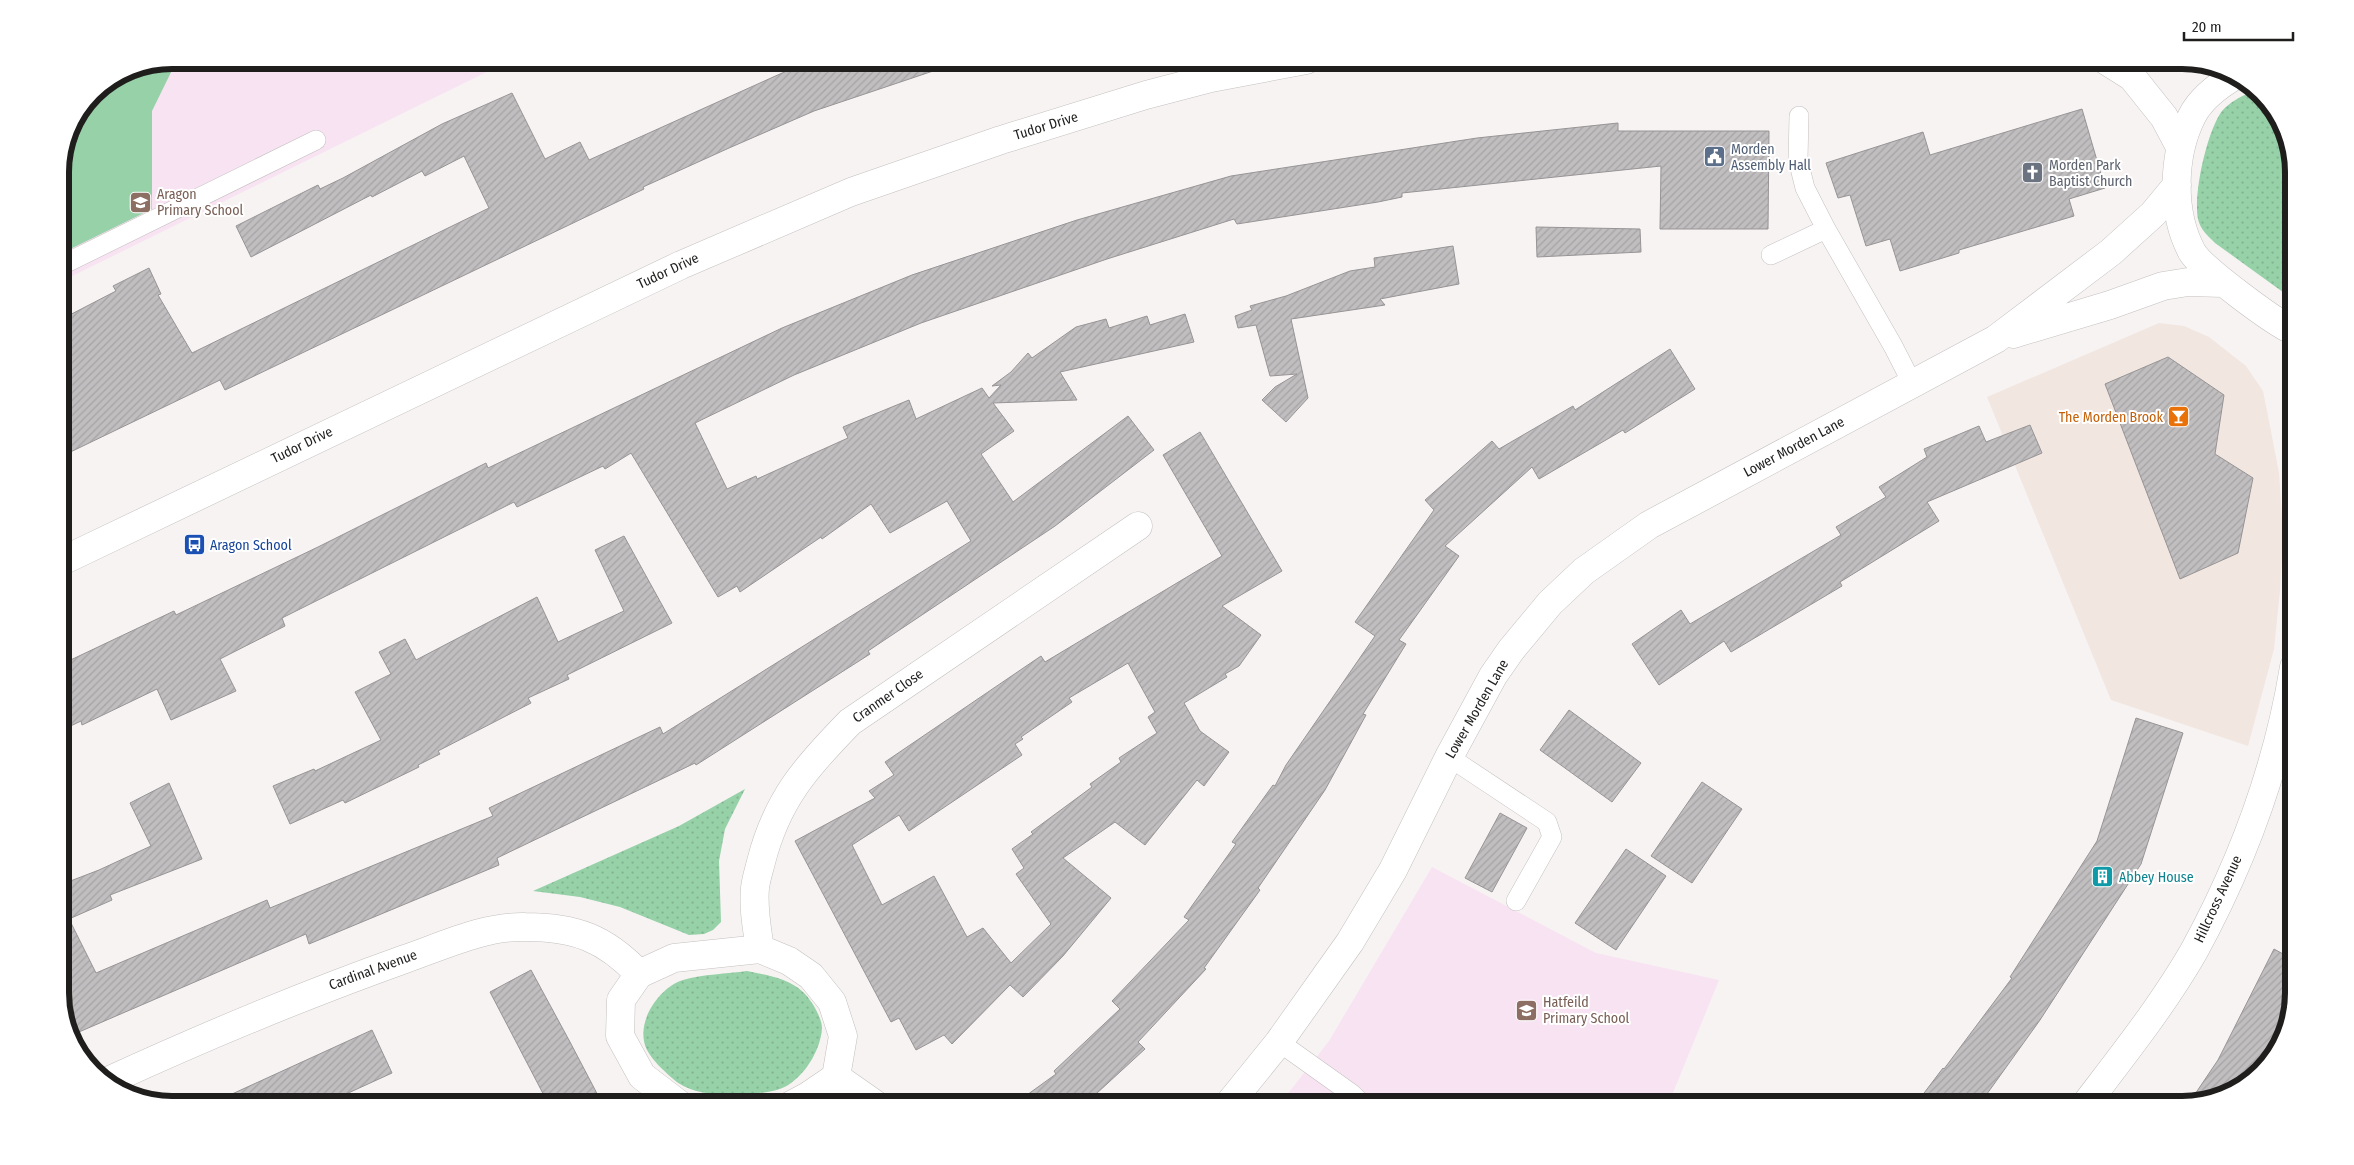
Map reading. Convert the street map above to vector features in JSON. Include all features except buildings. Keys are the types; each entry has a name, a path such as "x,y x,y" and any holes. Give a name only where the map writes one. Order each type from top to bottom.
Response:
{"street":[{"name":"Tudor Drive","path":"69,558 672,269 851,192 1001,140 1146,95 1211,78 1258,69"},
{"path":"2119,69 2132,77 2164,117 2180,147"},
{"path":"2229,80 2216,87 2193,115 2180,147 2177,185 2180,222 2193,254 2223,284 2285,328"},
{"name":"Lower Morden Lane","path":"1235,1096 1279,1042 1350,942 1393,870 1479,700 1511,650 1550,603 1584,571 1649,525 1996,339 2111,252 2153,214 2177,185"},
{"name":"Lower Morden Lane","path":"1996,339 2110,305 2163,286 2188,282 2223,284"},
{"name":"Cranmer Close","path":"760,949 755,916 755,888 767,837 783,801 815,758 850,722 1138,526"},
{"name":"Hillcross Avenue","path":"2092,1096 2159,1005 2193,951 2221,896 2251,828 2268,777 2285,714"},
{"name":"Cardinal Avenue","path":"113,1079 216,1031 325,987 477,934 524,926 564,930 594,938 620,954 639,974"},
{"path":"668,1096 642,1076 620,1036 621,1000 639,974 674,958 760,949 789,961 811,976 832,1002 843,1036 836,1077 808,1096"},
{"path":"836,1077 863,1096"}],"lane":[{"path":"1799,116 1798,160 1804,188 1894,346 1912,384"},
{"path":"69,262 316,140"},
{"path":"1771,254 1826,229"},
{"path":"1449,757 1547,822 1552,837 1516,902"},
{"path":"1279,1042 1354,1096"}],"shaded area":[{"name":"Aragon Primary School","path":"172,69 493,69 69,278 69,165 72,145 79,126 94,104 109,90 138,74"},
{"path":"2159,323 2184,326 2209,337 2246,366 2263,391 2279,473 2283,534 2274,649 2248,746 2111,700 1987,397"},
{"name":"Hatfeild Primary School","path":"1432,867 1596,953 1719,980 1672,1096 1286,1096 1329,1041"}],"green space":[{"path":"173,69 152,111 152,209 69,250 69,165 72,145 79,126 94,104 120,83 138,74"},
{"path":"2250,94 2268,114 2280,138 2285,165 2285,294 2215,243 2199,223 2197,208 2199,179 2206,147 2216,120 2222,111 2235,100"},
{"path":"745,789 725,829 719,861 721,922 713,930 704,934 689,935 620,907 580,897 533,891 679,826"},
{"path":"747,971 791,983 803,992 816,1009 822,1024 821,1036 808,1066 791,1083 778,1090 755,1093 716,1094 693,1090 678,1083 658,1065 647,1050 644,1040 644,1029 651,1008 665,991 683,980 707,975"}],"place":[{"name":"Morden Assembly Hall","path":"1715,157"},
{"name":"Morden Park Baptist Church","path":"2033,173"},
{"name":"Aragon Primary School","path":"141,202"},
{"name":"The Morden Brook","path":"2179,417"},
{"name":"Aragon School","path":"194,545"},
{"name":"Abbey House","path":"2103,877"},
{"name":"Hatfeild Primary School","path":"1527,1010"}]}
